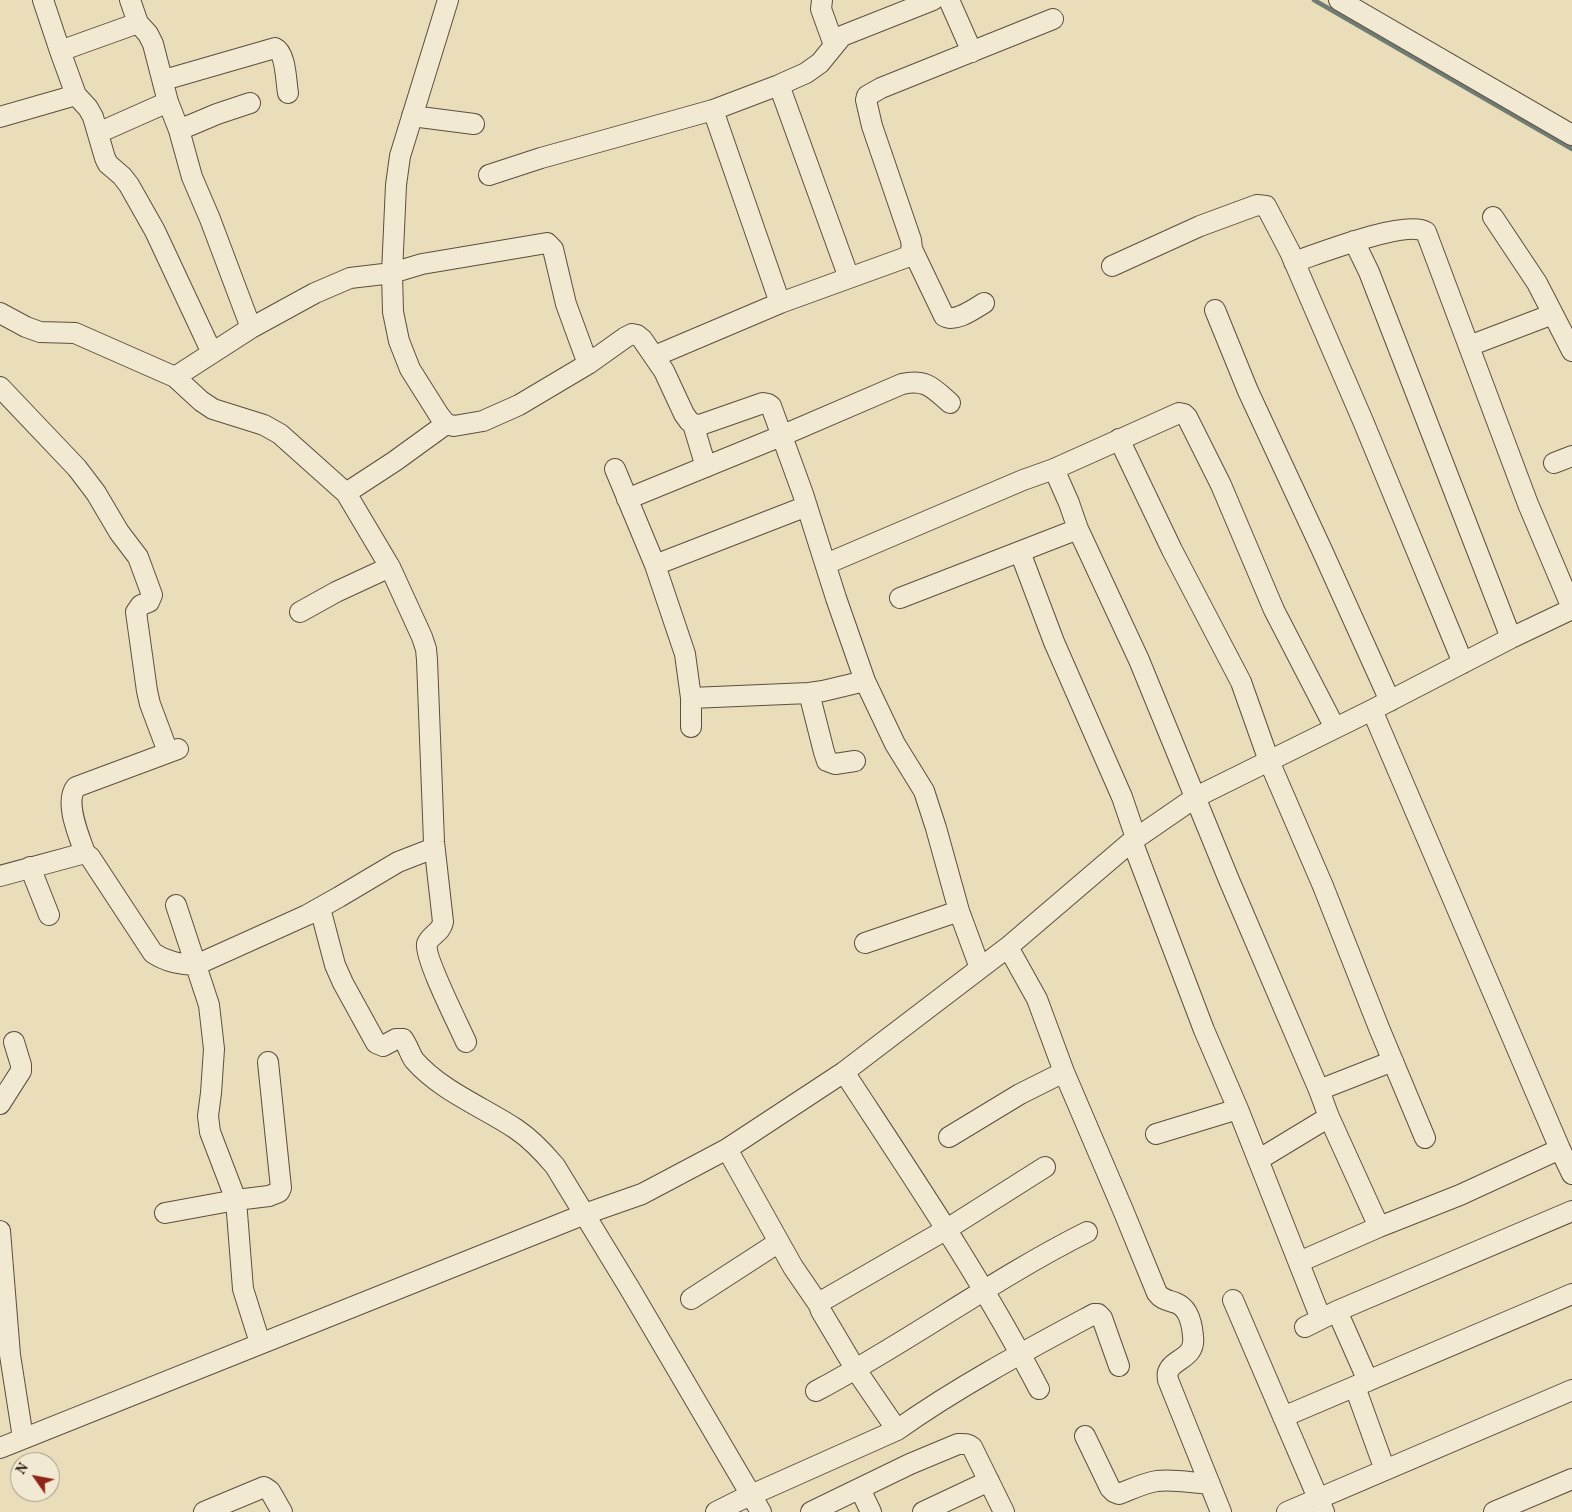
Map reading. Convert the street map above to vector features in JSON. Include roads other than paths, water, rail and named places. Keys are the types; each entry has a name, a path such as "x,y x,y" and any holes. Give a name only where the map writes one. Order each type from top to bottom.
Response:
{"street":[{"path":"43,0 76,95 93,116 108,164 128,184 155,231 212,353"},
{"path":"130,0 138,23 148,34 153,44 164,80 168,102 180,130 192,177 251,328"},
{"path":"448,0 400,156 396,185 392,273 394,312 399,341 410,369 439,415 446,424 454,426 483,421 519,405 588,364 626,337 632,334 637,335 642,339 664,371 684,414 693,424 706,467"},
{"path":"822,0 821,9 834,45"},
{"path":"489,175 541,158 713,110 779,85 814,68 842,36 934,0"},
{"path":"949,0 972,52"},
{"path":"1338,0 1572,135"},
{"path":"984,303 954,318 948,319 944,316 912,249 911,240 872,126 866,100 867,96 880,88 1053,18"},
{"path":"60,52 138,23"},
{"path":"164,80 275,48 278,49 284,60 288,93"},
{"path":"779,85 849,278"},
{"path":"0,117 76,95"},
{"path":"98,133 168,102"},
{"path":"180,130 250,103"},
{"path":"713,110 780,303"},
{"path":"412,116 474,124"},
{"path":"1112,266 1200,226 1258,205 1262,204 1268,209 1294,262 1367,430 1463,663"},
{"path":"1493,217 1537,283 1572,351"},
{"path":"0,1448 585,1214 642,1194 727,1149 844,1072 1008,947 1134,839 1196,797 1572,609 1528,504 1438,269 1426,232 1416,228 1354,241 1294,262"},
{"path":"1354,241 1369,272 1511,638"},
{"path":"175,377 251,328 350,278 392,273 422,264 547,243 553,249 566,304 588,364"},
{"path":"654,356 780,303 907,258 912,249"},
{"path":"1215,310 1248,391 1390,701"},
{"path":"0,313 40,332 75,332 175,377 201,401 213,409 264,426 280,434 346,493 390,567 422,637 426,650 431,744 430,785 434,848 443,922 442,928 428,942 428,952 440,986 466,1042"},
{"path":"1469,346 1553,314"},
{"path":"627,499 902,384 913,381 922,382 933,388 950,403"},
{"path":"0,387 77,468 96,493 119,532 138,557 152,594 149,602 141,605 136,612 147,691 173,750 76,787 71,799 76,828 85,853 90,857 154,953 164,960 180,964 196,964 320,908 398,862 434,848"},
{"path":"693,424 700,425 763,403 768,404 773,410 866,681 894,744 924,792 959,911 980,968"},
{"path":"826,564 1023,480 1054,470 1179,413 1184,414 1221,485 1274,610 1335,728"},
{"path":"346,493 446,424"},
{"path":"1119,439 1172,550 1241,682 1269,761 1323,886 1425,1138"},
{"path":"615,469 655,565 685,654 691,698 691,727"},
{"path":"1054,470 1069,502 1078,529 1138,660 1196,797 1232,889 1329,1117 1379,1227"},
{"path":"655,565 807,506"},
{"path":"900,598 1078,529"},
{"path":"1020,552 1054,642 1122,797 1134,839 1204,1030 1238,1109 1321,1319 1361,1384 1385,1470"},
{"path":"300,612 336,592 390,567"},
{"path":"691,698 808,693 866,681"},
{"path":"808,693 827,761 835,764 855,761"},
{"path":"1372,710 1572,1174"},
{"path":"0,876 85,853"},
{"path":"30,867 50,914"},
{"path":"176,905 209,1005 214,1050 208,1116 210,1132 236,1200 243,1288 260,1343"},
{"path":"320,908 335,965 376,1043 383,1046 396,1039 403,1039 413,1058 429,1074 451,1090 524,1135 542,1150 555,1166 630,1288 740,1505 897,1430 919,1414 1020,1353 1094,1314 1098,1314 1102,1318 1119,1366"},
{"path":"865,943 959,911"},
{"path":"1008,947 1037,999 1064,1072 1157,1293 1164,1300 1182,1306 1189,1317 1194,1337 1193,1344 1186,1357 1168,1372 1168,1380 1221,1512"},
{"path":"0,1104 21,1071 14,1042"},
{"path":"165,1213 277,1194 281,1188 268,1062"},
{"path":"1319,1090 1393,1062"},
{"path":"844,1072 947,1229 1039,1389"},
{"path":"949,1137 1020,1094 1064,1072"},
{"path":"1156,1134 1238,1109"},
{"path":"1258,1160 1329,1117"},
{"path":"727,1149 793,1267 819,1305 856,1370 897,1430"},
{"path":"1299,1262 1379,1227 1460,1195 1560,1149"},
{"path":"819,1305 822,1301 947,1229 1044,1167"},
{"path":"1321,1319 1572,1212"},
{"path":"0,1231 10,1355 23,1438"},
{"path":"816,1391 856,1370 983,1290 1057,1247 1087,1232"},
{"path":"691,1300 779,1242"},
{"path":"1283,1418 1572,1294"},
{"path":"1233,1300 1321,1505"},
{"path":"1287,1512 1321,1505 1385,1470 1572,1390"},
{"path":"1085,1436 1110,1488 1119,1494 1145,1484 1166,1480 1210,1484"},
{"path":"818,1510 910,1464 958,1444 968,1444 972,1447 1004,1512"},
{"path":"1494,1512 1572,1479"},
{"path":"923,1512 989,1481"},
{"path":"204,1512 264,1487 270,1490 282,1512"},
{"path":"860,1489 871,1512"}],"waterway":[{"path":"1314,0 1572,149"}]}
